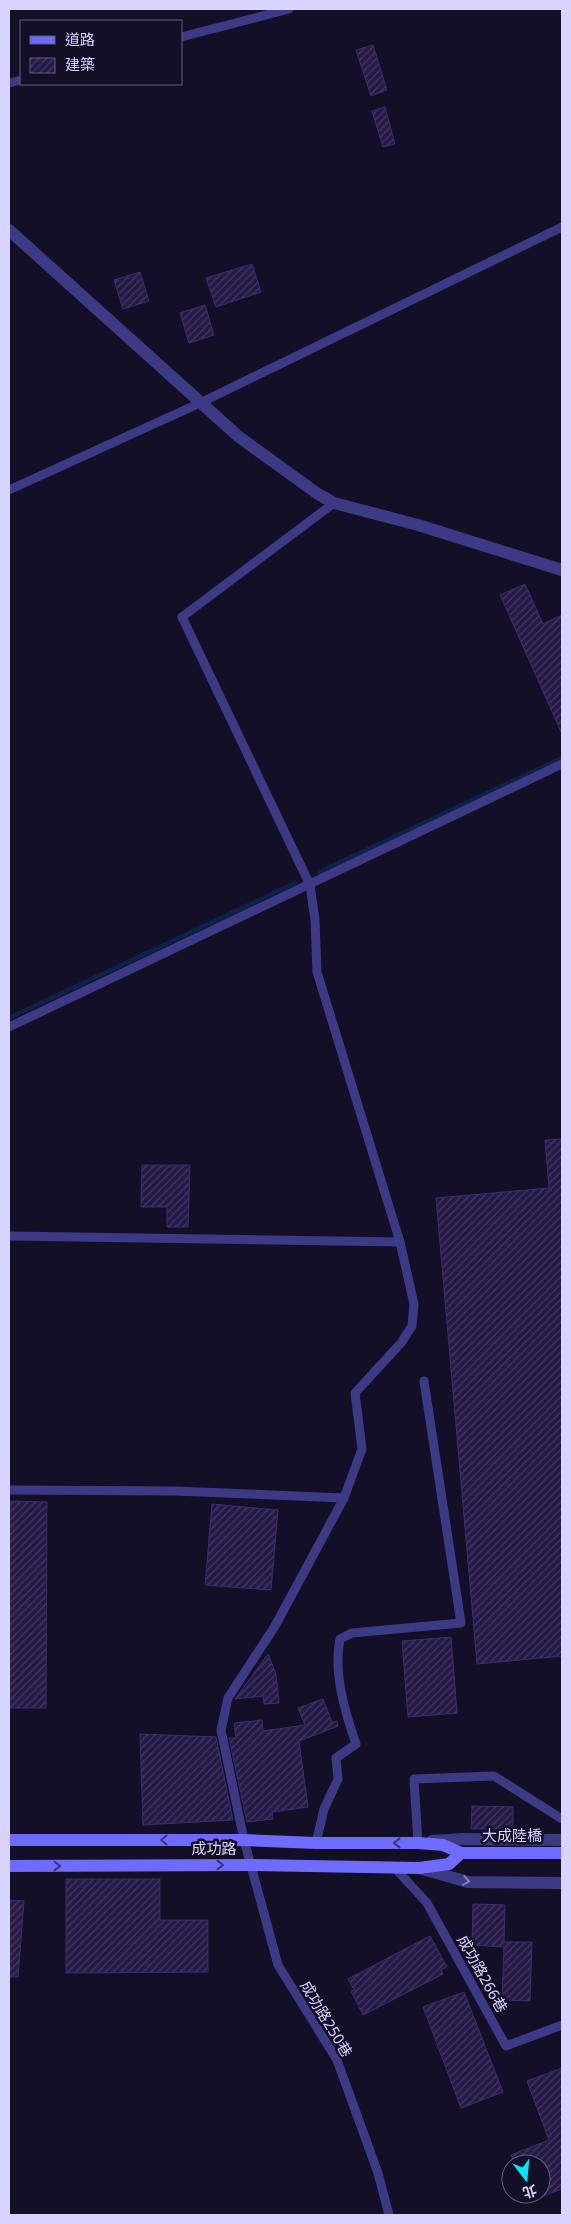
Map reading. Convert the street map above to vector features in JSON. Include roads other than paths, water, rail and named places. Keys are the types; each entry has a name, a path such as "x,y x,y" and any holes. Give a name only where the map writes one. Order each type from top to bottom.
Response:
{"main road":[{"name":"成功路","path":"9,1840 418,1842 443,1845 461,1853 449,1864 419,1868 251,1865 9,1866"},
{"name":"大成陸橋","path":"461,1853 562,1852"}],"street":[{"path":"9,230 239,438 318,494 334,503 418,525 562,570"},
{"name":"成功路","path":"418,1842 463,1839 562,1840"},
{"name":"成功路","path":"419,1868 468,1882 562,1883"}],"lane":[{"path":"182,37 289,9"},
{"path":"9,490 200,403 562,227"},
{"name":"成功路250巷","path":"334,503 182,617 310,885 315,920 316,972 400,1242 414,1304 412,1326 401,1342 355,1393 362,1449 344,1498 275,1626 228,1698 221,1730 244,1840 278,1965 337,2060 378,2173 389,2215"},
{"path":"9,1027 562,764"},
{"path":"9,1236 400,1242"},
{"path":"316,1843 324,1809 338,1779 336,1758 356,1744 347,1717 337,1656 340,1639 352,1632 461,1623 424,1382"},
{"path":"9,1490 175,1491 344,1498"},
{"path":"418,1842 414,1779 494,1776 562,1819"},
{"name":"成功路266巷","path":"395,1868 427,1903 506,2046 562,2024"}],"waterway":[{"path":"319,872 562,758"},
{"path":"9,1018 295,883"}]}
